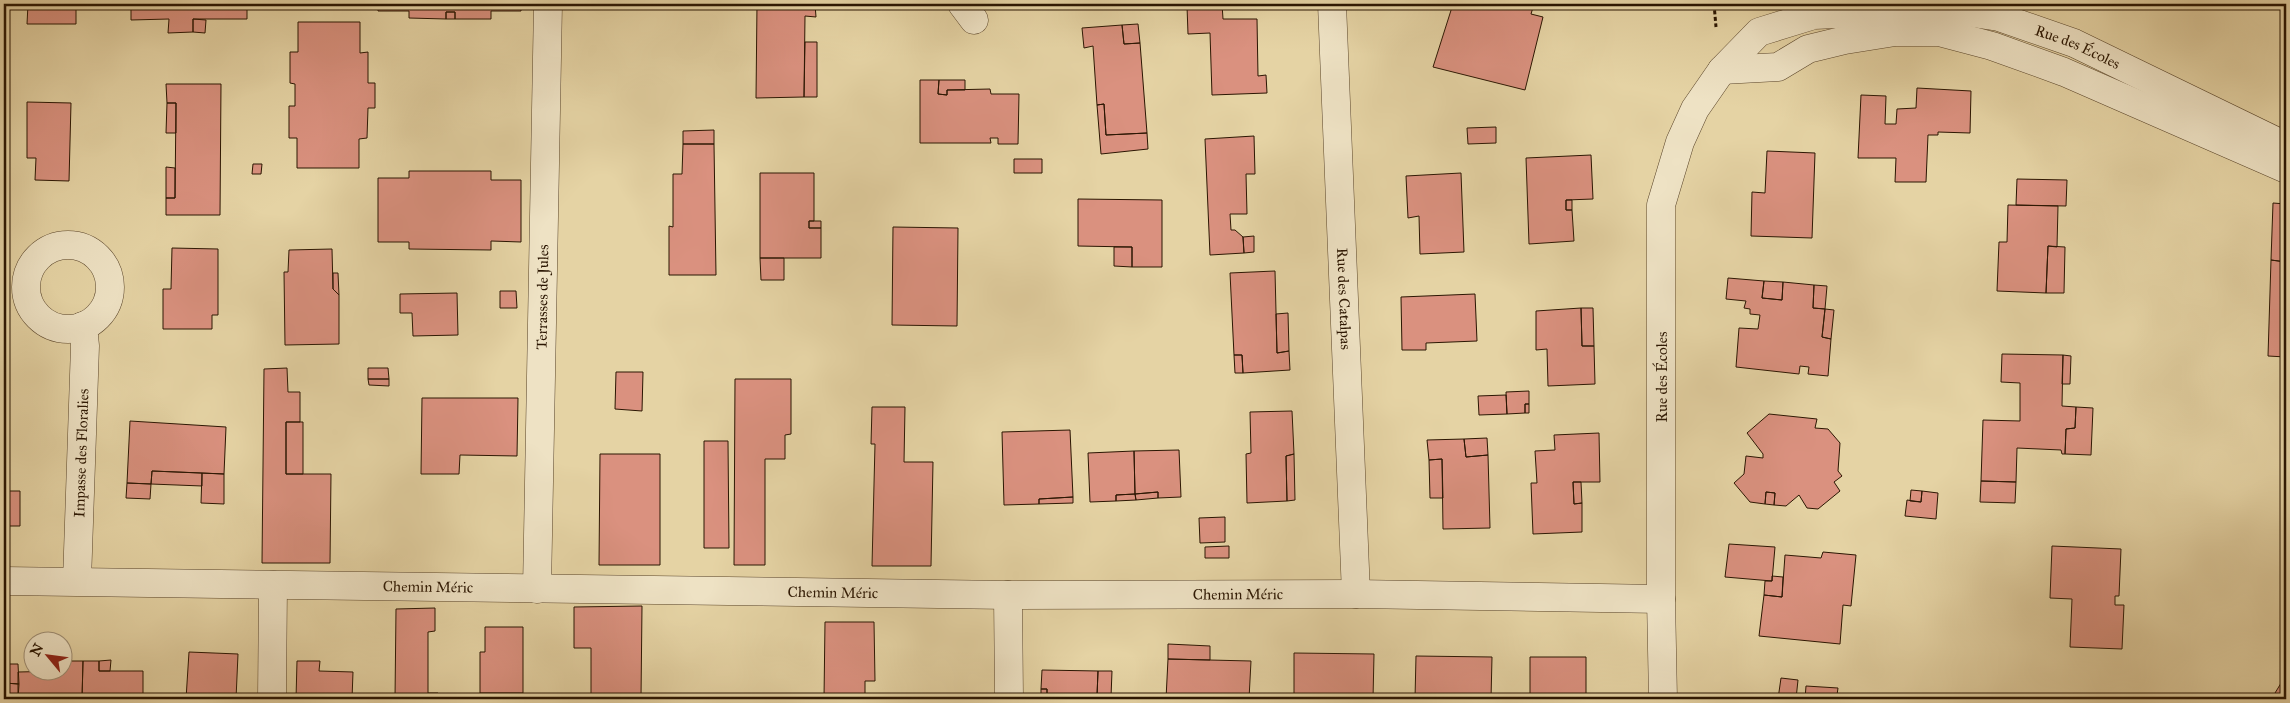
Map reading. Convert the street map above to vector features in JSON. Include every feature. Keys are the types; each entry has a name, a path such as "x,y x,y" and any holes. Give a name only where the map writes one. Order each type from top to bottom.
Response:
{"street":[{"name":"Terrasses de Jules","path":"537,589 548,4"},
{"name":"Rue des Catalpas","path":"1332,4 1356,594"},
{"name":"Rue des Écoles","path":"1663,699 1660,599 1661,205 1680,142 1695,109 1722,70 1759,32 1814,15 1947,9 1998,17 2074,43 2286,146"},
{"name":"Rue des Écoles","path":"1722,70 1778,67 1808,49 1845,40 1895,32 1939,32 1992,46 2064,72 2286,169"},
{"name":"Impasse des Floralies","path":"77,581 85,346 83,326"},
{"name":"Chemin Méric","path":"4,581 1008,595 1356,594 1660,599"},
{"path":"272,699 273,585"},
{"path":"1008,595 1009,699"}],"building":[{"path":"28,4 76,4 76,24 27,24"},
{"path":"131,4 247,4 247,19 193,19 193,32 168,33 169,19 131,20"},
{"path":"378,4 521,4 521,11 491,11 491,19 455,19 455,12 446,12 446,19 409,18 409,11 378,11"},
{"path":"757,4 815,4 816,17 805,16 804,97 756,98"},
{"path":"1190,4 1222,4 1223,19 1257,19 1258,76 1266,75 1267,93 1212,95 1210,33 1188,34 1187,6"},
{"path":"1453,4 1534,4 1531,14 1543,17 1525,90 1433,67"},
{"path":"446,12 455,12 455,19 446,19"},
{"path":"193,19 206,20 205,33 193,32"},
{"path":"298,22 360,22 360,53 368,52 368,83 375,83 375,108 368,108 367,138 359,139 359,168 297,168 297,138 289,138 289,106 295,106 295,84 290,83 290,52 298,52"},
{"path":"1138,24 1140,43 1124,44 1122,25"},
{"path":"1122,25 1124,44 1140,43 1147,133 1106,135 1104,104 1097,105 1093,46 1084,48 1082,28"},
{"path":"805,42 817,42 817,97 804,97"},
{"path":"920,80 939,80 938,94 947,95 947,90 990,89 991,94 1019,94 1018,144 998,144 998,138 990,138 991,143 920,143"},
{"path":"939,80 965,80 965,90 947,90 947,95 938,94"},
{"path":"166,84 221,84 220,215 166,215 166,198 175,198 176,103 167,103"},
{"path":"1917,88 1971,91 1970,133 1938,132 1938,135 1928,135 1926,182 1895,182 1896,158 1858,158 1861,95 1886,96 1885,124 1896,124 1897,109 1916,108"},
{"path":"27,102 71,103 69,181 35,180 36,158 27,158"},
{"path":"167,103 176,103 176,133 166,133"},
{"path":"1104,104 1106,135 1147,133 1148,149 1101,154 1097,105"},
{"path":"1496,127 1496,143 1468,144 1467,128"},
{"path":"714,130 714,144 683,144 683,131"},
{"path":"1254,136 1255,174 1246,174 1247,214 1230,214 1231,230 1235,230 1243,237 1244,253 1210,255 1205,139"},
{"path":"683,144 714,144 716,275 669,275 669,226 673,227 673,174 682,174"},
{"path":"1767,151 1815,153 1812,238 1751,236 1752,192 1765,193"},
{"path":"1591,155 1593,199 1566,200 1566,210 1572,210 1574,241 1529,244 1526,158"},
{"path":"1014,159 1042,159 1042,173 1014,173"},
{"path":"253,164 262,164 261,174 252,174"},
{"path":"166,167 175,168 175,198 166,198"},
{"path":"409,171 491,171 491,180 521,180 521,242 491,241 491,250 409,249 409,242 378,242 378,178 409,178"},
{"path":"760,173 814,173 814,221 809,221 809,228 821,228 821,258 760,258"},
{"path":"1461,173 1464,252 1420,254 1419,216 1408,218 1406,176"},
{"path":"2017,179 2067,180 2066,206 2016,205"},
{"path":"1078,199 1162,200 1162,267 1132,267 1132,247 1078,246"},
{"path":"1566,200 1572,200 1572,210 1566,210"},
{"path":"2273,203 2286,204 2286,262 2271,260"},
{"path":"2008,205 2058,206 2057,247 2048,246 2046,293 1997,291 1999,242 2007,242"},
{"path":"809,221 821,221 821,228 809,228"},
{"path":"893,227 958,228 957,326 892,325"},
{"path":"1254,236 1254,252 1244,253 1243,237"},
{"path":"2048,246 2065,247 2064,293 2046,293"},
{"path":"1114,247 1132,247 1132,267 1114,266"},
{"path":"172,248 218,249 218,315 212,315 212,329 163,329 163,289 171,289"},
{"path":"332,249 333,289 339,295 339,344 285,345 284,272 288,272 289,250"},
{"path":"760,258 784,258 784,280 761,280"},
{"path":"2271,260 2286,262 2286,357 2268,356"},
{"path":"1275,271 1277,353 1289,351 1290,370 1243,373 1242,355 1234,355 1230,273"},
{"path":"333,273 338,273 339,295 333,289"},
{"path":"1728,278 1764,281 1762,298 1782,300 1783,282 1814,285 1813,308 1825,309 1822,337 1831,339 1828,376 1808,374 1809,367 1800,366 1799,374 1736,367 1739,328 1758,329 1760,315 1750,314 1750,309 1744,308 1746,301 1726,299"},
{"path":"1764,281 1783,282 1782,300 1762,298"},
{"path":"1814,285 1827,286 1825,309 1813,308"},
{"path":"500,291 516,291 517,308 500,308"},
{"path":"457,293 458,335 413,336 412,313 400,313 400,294"},
{"path":"1475,294 1477,341 1426,343 1426,350 1402,350 1401,297"},
{"path":"1581,308 1582,346 1594,346 1595,384 1548,386 1547,349 1536,350 1536,311"},
{"path":"1581,308 1593,308 1594,346 1582,346"},
{"path":"1825,309 1834,310 1831,339 1822,337"},
{"path":"1288,313 1289,351 1277,353 1276,314"},
{"path":"2002,354 2063,355 2062,406 2076,407 2075,428 2066,429 2065,454 2062,454 2061,450 2017,448 2016,482 1981,481 1983,420 2020,421 2020,383 2001,382"},
{"path":"1234,355 1242,355 1243,373 1235,373"},
{"path":"2063,355 2071,356 2070,384 2062,384"},
{"path":"287,368 288,392 300,392 300,422 286,422 286,474 331,474 330,563 262,563 264,369"},
{"path":"368,368 388,368 389,379 368,379"},
{"path":"616,372 643,372 642,411 615,409"},
{"path":"368,379 389,379 389,386 369,385"},
{"path":"735,379 791,379 791,434 785,435 785,459 765,459 765,565 734,565"},
{"path":"1529,391 1529,404 1525,404 1525,413 1507,414 1506,392"},
{"path":"1506,395 1507,414 1479,415 1478,396"},
{"path":"422,398 518,398 517,456 460,455 459,474 421,474"},
{"path":"1525,404 1529,404 1529,413 1525,413"},
{"path":"872,407 905,407 904,462 933,462 931,566 872,566 875,444 871,444"},
{"path":"2076,407 2093,408 2091,455 2065,454 2066,429 2075,428"},
{"path":"1292,411 1294,454 1286,456 1287,501 1247,503 1246,454 1251,453 1250,412"},
{"path":"1769,414 1817,419 1815,428 1828,429 1840,443 1838,471 1842,476 1834,482 1840,491 1818,509 1807,508 1799,495 1786,506 1774,505 1775,493 1766,492 1765,504 1750,502 1734,483 1744,474 1746,456 1763,458 1763,454 1747,433"},
{"path":"130,421 226,427 224,474 152,471 151,484 127,483"},
{"path":"286,422 303,422 303,474 286,474"},
{"path":"1070,430 1073,497 1039,499 1039,504 1004,505 1002,432"},
{"path":"1599,433 1600,482 1573,482 1574,504 1582,503 1582,532 1533,534 1531,483 1537,483 1535,451 1555,450 1554,435"},
{"path":"1487,438 1488,455 1466,457 1464,439"},
{"path":"1464,439 1466,457 1488,455 1490,528 1443,529 1442,459 1429,460 1427,440"},
{"path":"704,441 728,441 729,548 704,548"},
{"path":"1179,450 1181,497 1158,498 1158,492 1135,494 1134,451"},
{"path":"1134,451 1135,494 1116,495 1116,501 1090,502 1088,453"},
{"path":"600,454 660,454 660,565 599,565"},
{"path":"1294,454 1295,500 1287,501 1286,456"},
{"path":"1442,459 1443,498 1430,498 1429,460"},
{"path":"152,471 202,473 202,486 151,484"},
{"path":"202,473 224,474 224,504 201,503"},
{"path":"1981,481 2016,482 2015,503 1980,502"},
{"path":"1573,482 1581,482 1582,503 1574,504"},
{"path":"127,483 151,484 150,499 126,498"},
{"path":"1911,490 1922,491 1921,502 1910,501"},
{"path":"4,491 20,491 20,526 4,526"},
{"path":"1922,491 1938,493 1936,519 1905,516 1907,500 1921,502"},
{"path":"1158,492 1158,498 1136,500 1135,494"},
{"path":"1766,492 1775,493 1774,505 1765,504"},
{"path":"1135,494 1136,500 1116,501 1116,495"},
{"path":"1073,497 1073,503 1039,504 1039,499"},
{"path":"1225,517 1225,542 1200,543 1199,518"},
{"path":"1729,544 1775,547 1772,581 1725,577"},
{"path":"1229,546 1229,558 1205,558 1205,547"},
{"path":"2052,546 2121,549 2119,596 2115,596 2115,605 2124,605 2122,649 2070,647 2072,599 2050,598"},
{"path":"1823,552 1856,555 1851,606 1843,605 1840,644 1759,636 1764,595 1782,597 1785,555 1821,558"},
{"path":"1772,576 1783,577 1782,597 1764,595 1765,581 1772,581"},
{"path":"642,606 641,698 591,698 591,648 574,648 574,607"},
{"path":"435,608 435,631 428,632 428,699 395,699 396,609"},
{"path":"825,622 874,622 875,681 865,681 865,698 824,698"},
{"path":"485,627 523,627 523,693 480,693 480,652 485,652"},
{"path":"1168,644 1210,646 1210,660 1168,659"},
{"path":"189,652 238,654 236,699 186,699"},
{"path":"1294,653 1374,654 1373,699 1294,699"},
{"path":"1416,656 1492,657 1491,699 1415,699"},
{"path":"1530,657 1586,657 1586,699 1530,699"},
{"path":"1168,659 1251,661 1249,699 1166,699"},
{"path":"111,660 110,671 99,671 99,661"},
{"path":"72,661 83,661 82,699 18,699 18,672 22,672 22,680 72,680"},
{"path":"83,661 99,661 99,671 143,671 143,699 82,699"},
{"path":"297,661 320,661 319,671 353,672 352,699 296,699"},
{"path":"4,664 18,664 19,684 4,683"},
{"path":"1042,670 1098,671 1097,696 1102,697 1102,699 1047,699 1047,689 1041,689"},
{"path":"1098,671 1112,671 1111,697 1097,696"},
{"path":"2286,675 2286,699 2285,699 2275,693"},
{"path":"1781,678 1798,680 1796,699 1778,699"},
{"path":"4,683 19,684 18,699 4,699"},
{"path":"1806,686 1838,688 1837,695 1879,699 1805,699"},
{"path":"1041,689 1047,689 1047,699 1041,699"},
{"path":"428,693 438,693 438,699 428,699"},
{"path":"639,698 639,699 598,699"}]}
